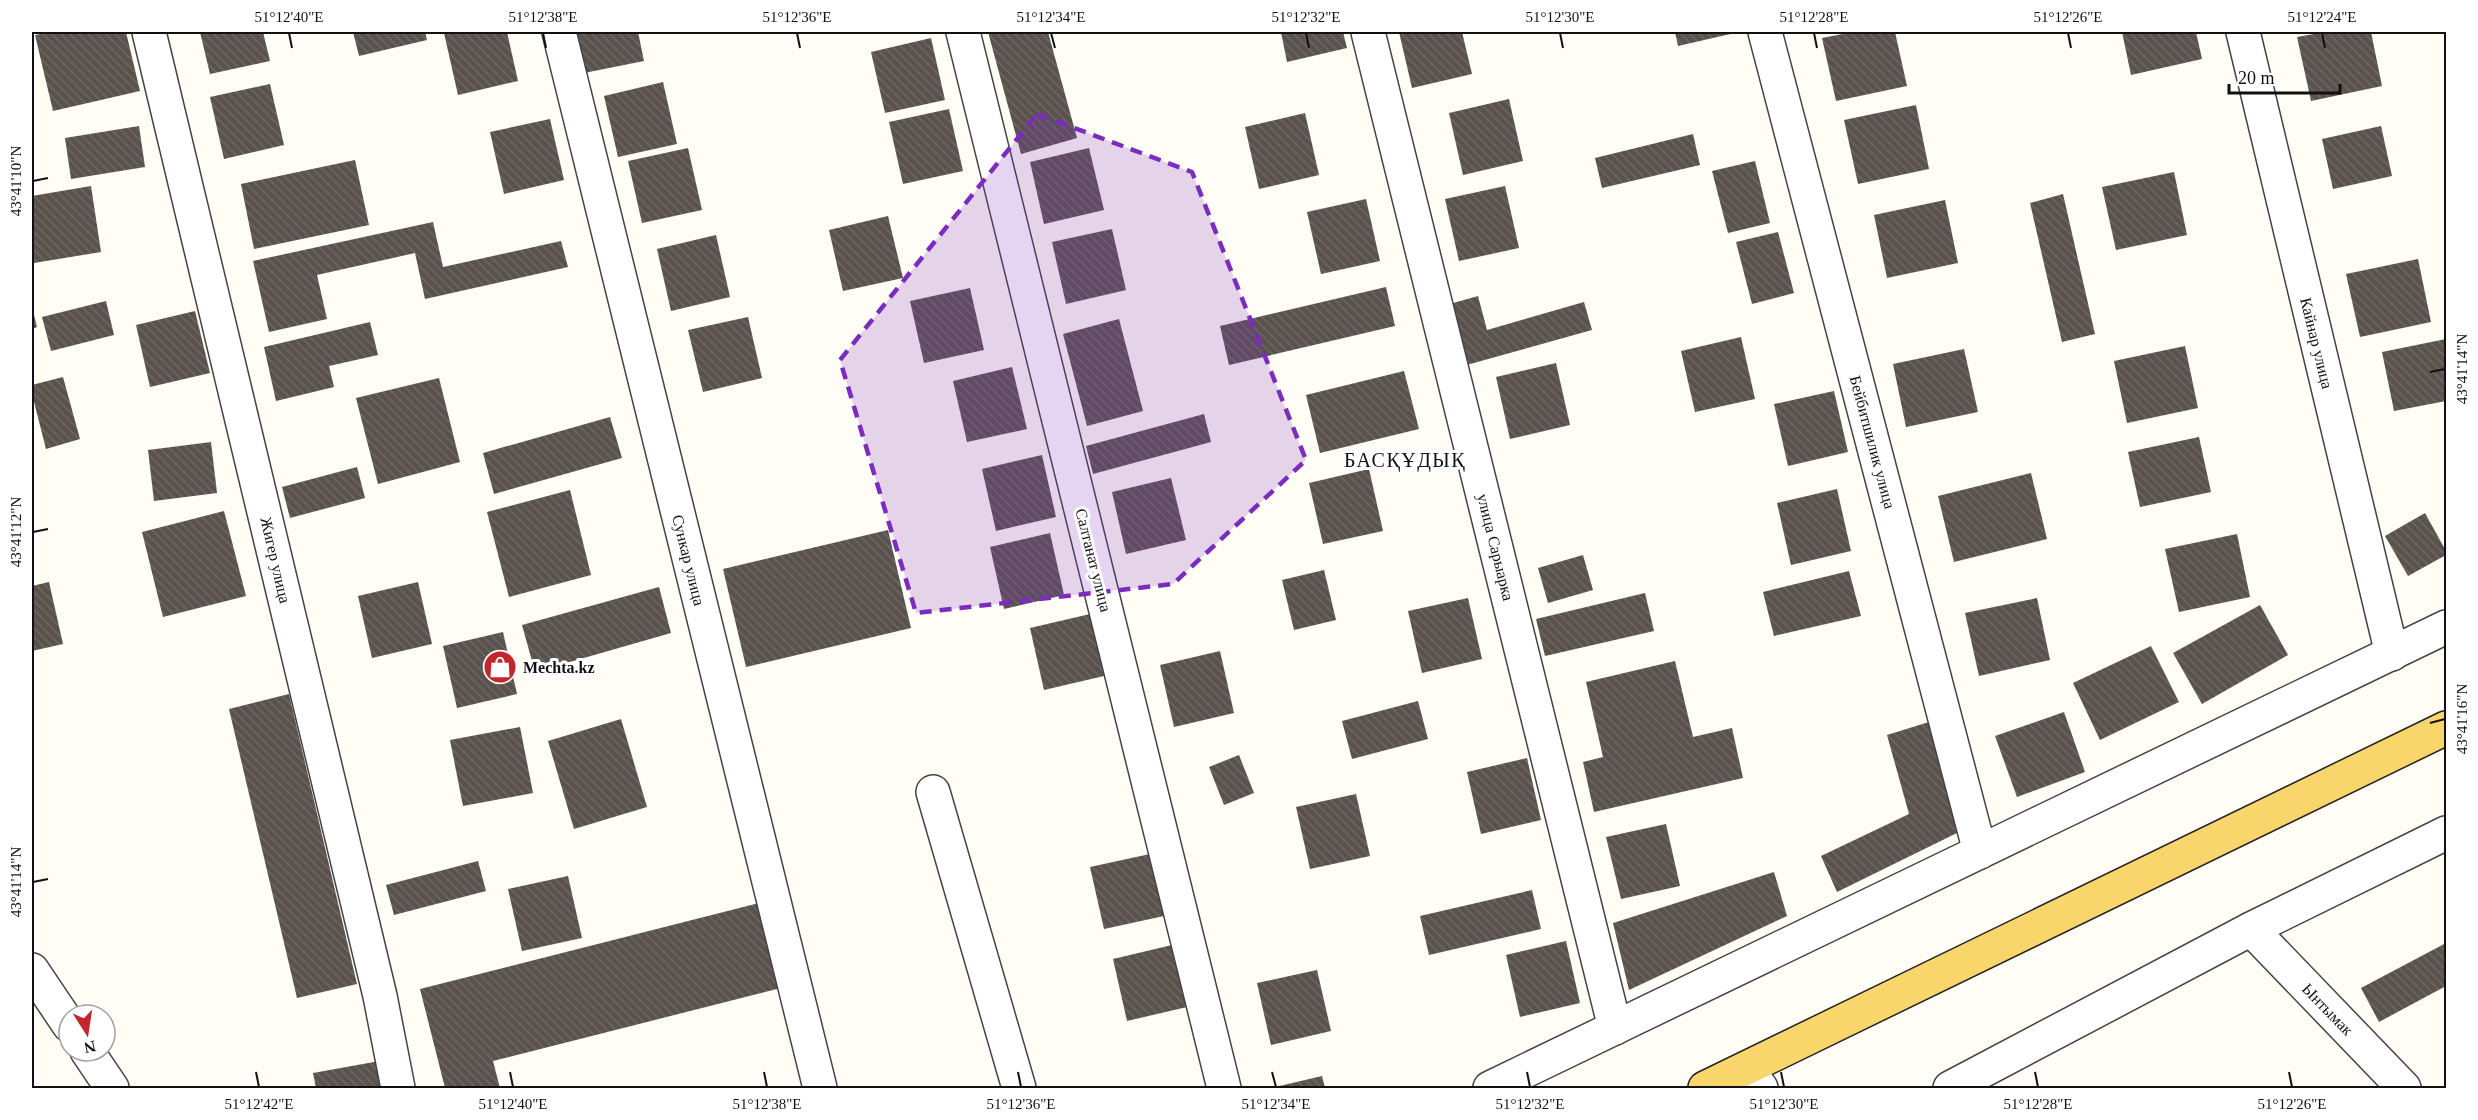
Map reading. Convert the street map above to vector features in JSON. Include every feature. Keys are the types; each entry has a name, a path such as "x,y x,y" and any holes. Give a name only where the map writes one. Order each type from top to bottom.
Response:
{"main road":[{"path":"1705,1089 1754,1078 2446,728"}],"street":[{"name":"Жигер улица","path":"149,32 378,985 398,1089"},
{"name":"Сункар улица","path":"558,32 820,1089"},
{"name":"Салтанат улица","path":"963,32 1224,1089"},
{"name":"улица Сарыарка","path":"1368,32 1615,1028"},
{"name":"Бейбитшилик улица","path":"1765,32 1980,852"},
{"name":"Кайнар улица","path":"2243,32 2392,654"},
{"path":"1490,1089 2446,627"},
{"path":"933,792 1019,1089"},
{"path":"1950,1089 2251,929 2446,832"},
{"name":"Ынтымак","path":"2251,929 2404,1089"},
{"path":"32,970 57,1007"},
{"path":"95,1063 112,1089"}],"highlighted area":[{"path":"1037,114 1192,172 1306,460 1173,584 916,613 840,360"}],"building":[{"path":"52,32 126,32 140,91 53,111 35,35"},
{"path":"200,32 263,32 270,61 210,74"},
{"path":"353,32 425,32 427,40 359,56"},
{"path":"507,32 518,81 458,95 444,33"},
{"path":"576,32 638,32 644,61 584,73"},
{"path":"988,32 1048,32 1077,138 1021,154"},
{"path":"1281,32 1343,32 1347,48 1287,62"},
{"path":"1399,32 1462,32 1472,74 1412,88"},
{"path":"1675,32 1739,32 1678,46"},
{"path":"1853,32 1895,32 1907,86 1836,101 1822,38"},
{"path":"2122,32 2196,32 2202,59 2131,75"},
{"path":"2325,32 2371,32 2382,86 2311,101 2297,37"},
{"path":"931,38 945,100 885,113 871,52"},
{"path":"663,82 677,144 618,157 604,96"},
{"path":"270,84 284,145 224,159 210,97"},
{"path":"1509,99 1523,161 1463,175 1449,113"},
{"path":"1916,105 1929,169 1858,184 1844,120"},
{"path":"949,109 963,171 903,184 889,122"},
{"path":"1305,113 1319,175 1259,189 1245,127"},
{"path":"550,119 564,180 504,194 490,132"},
{"path":"139,126 145,167 71,179 65,138"},
{"path":"2381,126 2392,176 2333,189 2322,139"},
{"path":"1693,134 1700,165 1602,188 1595,158"},
{"path":"688,148 702,210 642,223 628,161"},
{"path":"1089,148 1104,210 1044,224 1030,162"},
{"path":"355,160 369,225 254,249 241,184"},
{"path":"1755,161 1770,223 1728,233 1712,171"},
{"path":"2174,172 2187,235 2116,250 2102,187"},
{"path":"91,186 101,252 34,263 32,196"},
{"path":"1505,186 1519,248 1459,261 1445,199"},
{"path":"2063,194 2095,334 2062,342 2030,203"},
{"path":"1366,199 1380,261 1321,274 1307,212"},
{"path":"1945,200 1958,263 1887,278 1874,215"},
{"path":"888,216 903,278 843,291 829,230"},
{"path":"433,222 443,267 561,241 568,267 425,299 415,253 317,275 327,319 269,332 253,261"},
{"path":"1112,229 1126,290 1066,304 1052,242"},
{"path":"1778,232 1794,293 1752,304 1736,242"},
{"path":"716,235 730,297 671,311 657,249"},
{"path":"2418,259 2431,322 2360,337 2346,274"},
{"path":"1386,287 1395,326 1229,365 1220,326"},
{"path":"970,288 984,350 924,363 910,301"},
{"path":"1478,296 1487,330 1584,302 1592,330 1463,366 1446,305"},
{"path":"106,301 114,335 51,351 42,317"},
{"path":"32,307 37,327 32,329"},
{"path":"195,311 210,373 150,387 136,325"},
{"path":"748,317 762,378 703,392 688,330"},
{"path":"1119,319 1143,411 1087,426 1063,334"},
{"path":"370,322 378,355 329,366 334,387 276,401 264,347"},
{"path":"1741,337 1755,399 1695,412 1681,351"},
{"path":"2446,339 2446,401 2394,411 2382,352"},
{"path":"2185,346 2198,408 2127,423 2114,361"},
{"path":"1964,349 1978,412 1906,427 1893,364"},
{"path":"1556,363 1570,425 1510,439 1496,377"},
{"path":"1012,367 1027,429 967,442 953,381"},
{"path":"1404,371 1419,429 1320,453 1306,395"},
{"path":"63,377 80,439 46,449 32,394 32,385"},
{"path":"439,378 460,462 378,484 356,398"},
{"path":"1834,391 1848,452 1788,466 1774,404"},
{"path":"1204,414 1211,442 1093,474 1086,446"},
{"path":"610,417 622,458 494,494 483,453"},
{"path":"2199,437 2211,492 2140,507 2128,452"},
{"path":"211,442 217,493 154,501 148,450"},
{"path":"1042,455 1056,517 996,531 982,469"},
{"path":"357,467 365,498 290,518 282,487"},
{"path":"1369,469 1383,531 1323,544 1309,483"},
{"path":"2031,473 2047,539 1954,562 1938,496"},
{"path":"1171,478 1186,540 1126,554 1112,492"},
{"path":"1837,489 1851,551 1791,565 1777,503"},
{"path":"570,490 591,575 509,597 487,512"},
{"path":"224,511 246,596 163,617 142,532"},
{"path":"2425,513 2446,555 2408,576 2385,536"},
{"path":"888,530 911,628 746,667 723,569"},
{"path":"1050,533 1064,595 1004,609 990,547"},
{"path":"2237,534 2250,597 2179,612 2165,549"},
{"path":"1583,555 1593,590 1548,603 1538,568"},
{"path":"1324,570 1336,620 1294,630 1282,580"},
{"path":"1849,571 1861,616 1774,636 1763,592"},
{"path":"49,582 63,644 32,651 32,586"},
{"path":"418,582 432,644 372,658 358,596"},
{"path":"659,587 671,633 535,672 522,625"},
{"path":"1645,593 1654,631 1545,656 1536,619"},
{"path":"1468,598 1482,659 1422,673 1408,611"},
{"path":"2037,598 2050,660 1979,676 1965,613"},
{"path":"2260,605 2288,655 2202,704 2173,653"},
{"path":"1090,614 1104,676 1044,690 1030,628"},
{"path":"503,632 517,694 457,708 443,646"},
{"path":"2151,646 2179,702 2100,740 2073,683"},
{"path":"1220,651 1234,713 1174,727 1160,665"},
{"path":"1675,661 1693,737 1732,728 1743,778 1594,812 1583,762 1603,757 1586,682"},
{"path":"289,694 357,984 297,998 229,709"},
{"path":"1418,701 1428,739 1352,759 1342,721"},
{"path":"2064,712 2085,772 2017,797 1995,736"},
{"path":"621,719 647,807 574,829 548,741"},
{"path":"1929,722 1959,832 1837,892 1821,856 1909,814 1887,735"},
{"path":"520,727 533,793 463,806 450,740"},
{"path":"1239,755 1254,793 1224,805 1209,767"},
{"path":"1527,758 1541,820 1481,834 1467,772"},
{"path":"1356,794 1370,856 1310,869 1296,807"},
{"path":"1666,824 1680,886 1621,899 1606,837"},
{"path":"1150,854 1164,916 1104,929 1090,867"},
{"path":"478,861 486,891 394,915 386,885"},
{"path":"1774,872 1787,916 1629,990 1613,923"},
{"path":"568,876 582,938 522,951 508,889"},
{"path":"1532,890 1541,929 1429,955 1420,916"},
{"path":"759,903 781,988 493,1061 500,1088 445,1088 420,989"},
{"path":"1566,941 1580,1003 1520,1017 1506,955"},
{"path":"2446,943 2446,986 2379,1022 2361,988"},
{"path":"1172,945 1187,1007 1127,1021 1113,959"},
{"path":"1317,970 1331,1031 1271,1045 1257,983"},
{"path":"385,1060 390,1088 316,1088 313,1073"},
{"path":"1322,1076 1325,1088 1271,1088"}],"place":[{"name":"Mechta.kz","path":"500,667"}],"district":[{"name":"БАСҚҰДЫҚ","path":"1405,460"}]}
